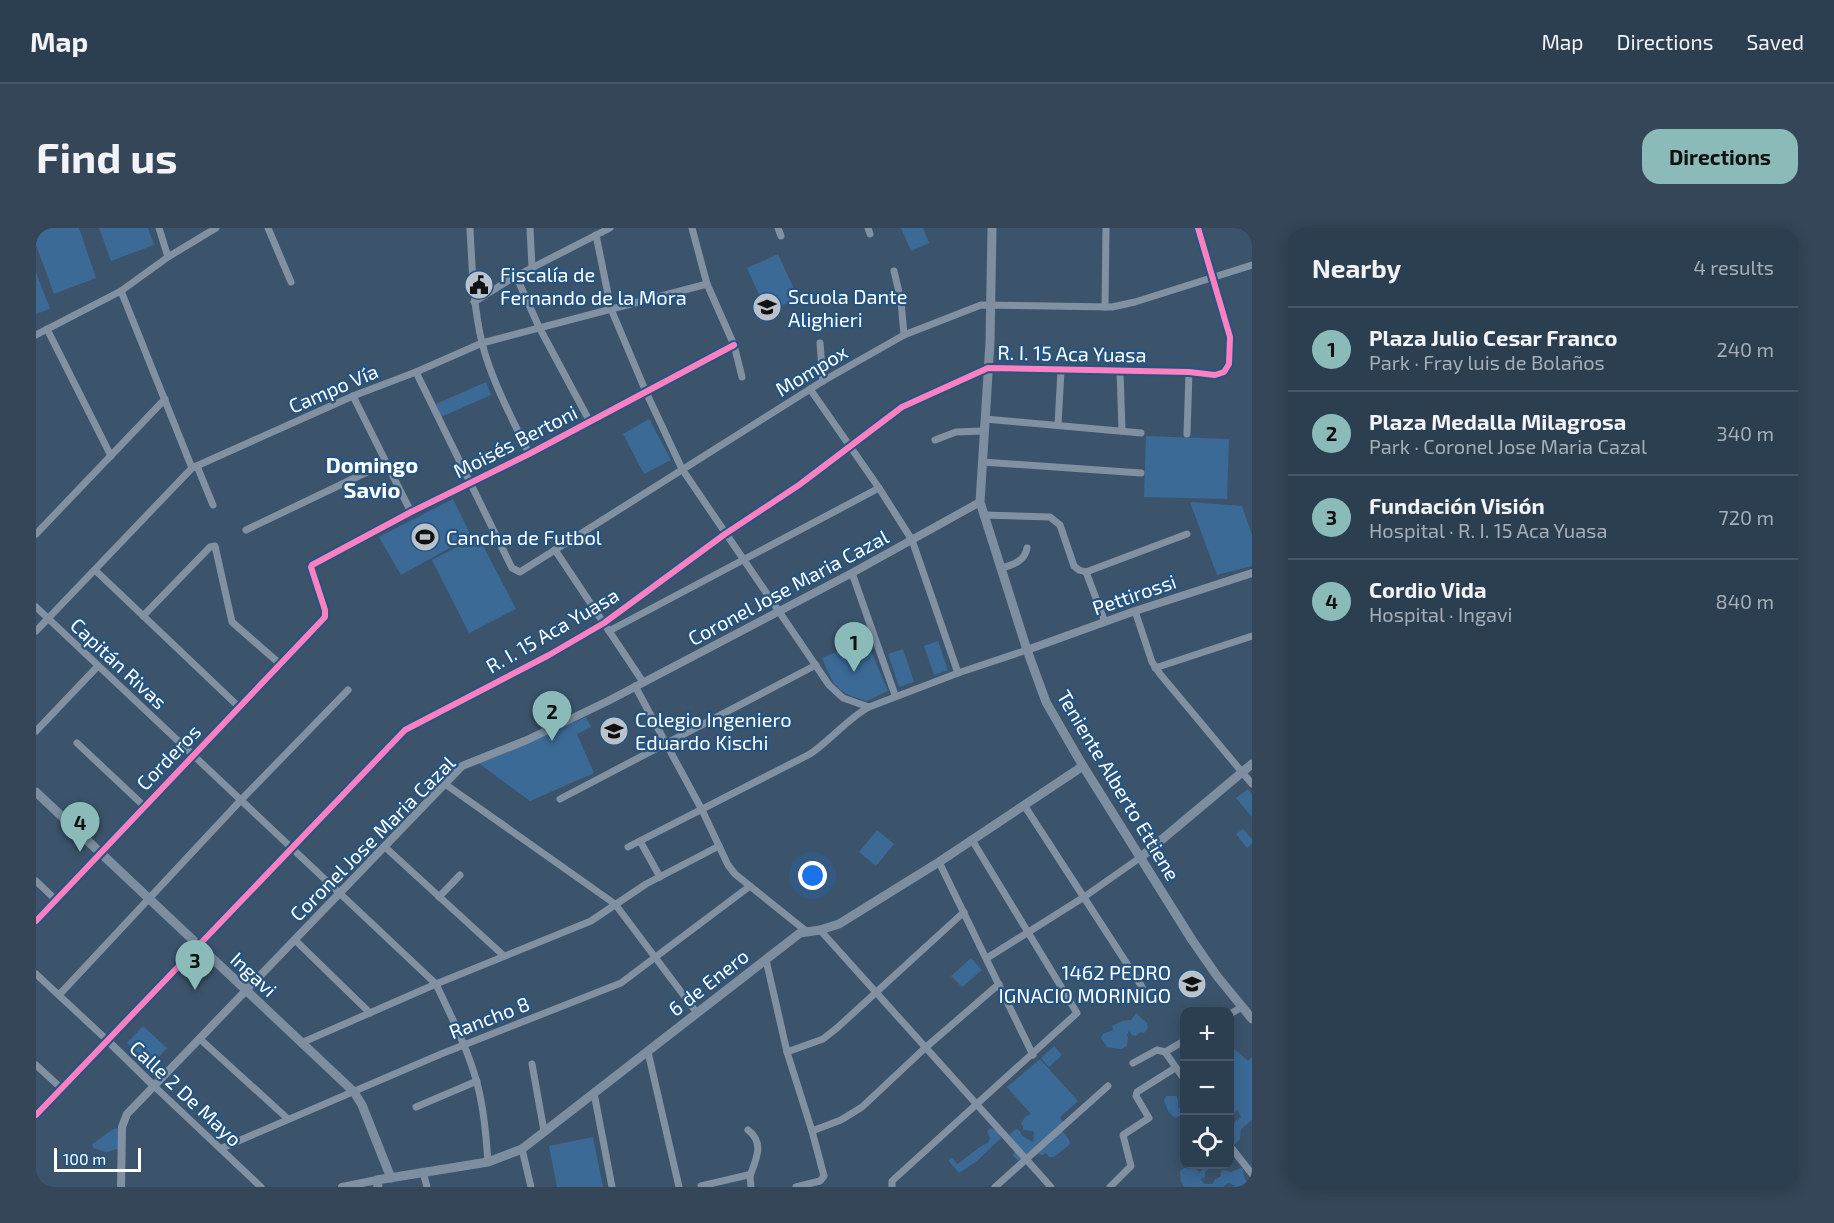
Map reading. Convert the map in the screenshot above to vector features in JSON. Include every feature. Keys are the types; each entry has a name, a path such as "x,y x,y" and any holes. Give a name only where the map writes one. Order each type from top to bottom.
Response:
{"main road":[{"name":"Teniente Alberto Ettiene","path":"992,228 991,305 980,502 1001,568 1046,702 1083,766 1192,940 1217,976 1252,1019"},
{"path":"1141,857 1252,764"},
{"name":"6 de Enero","path":"377,1184 391,1178 488,1162 522,1149 800,933 839,924 939,862 1083,766"},
{"name":"Ingavi","path":"36,792 354,1092 362,1105 391,1178"}],"street":[{"path":"159,228 168,257"},
{"path":"36,335 121,291 168,257 216,228"},
{"path":"268,228 291,282"},
{"path":"470,228 474,302 482,343 495,382 530,454"},
{"path":"530,228 532,267"},
{"path":"474,302 532,267 610,228"},
{"path":"692,228 707,284 734,345 742,377"},
{"path":"778,228 781,236"},
{"path":"1105,307 1106,228"},
{"path":"1198,228 1212,276"},
{"path":"596,235 611,309 682,469 837,693 869,707"},
{"name":"Mompox","path":"416,372 512,568 520,572 810,389 904,335 981,305 1105,307 1135,302 1252,265"},
{"path":"894,271 901,301 904,335"},
{"path":"516,276 539,327 590,422"},
{"name":"R. I. 15 Aca Yuasa","path":"36,1115 405,730 549,655 604,623 725,534 851,447 902,407 988,368 1189,372 1215,375 1224,372 1229,364 1230,337 1212,276"},
{"name":"Campo Vía","path":"36,631 195,467 353,396 482,343 707,284"},
{"path":"121,291 165,399 213,505"},
{"path":"47,329 111,456"},
{"path":"820,343 823,381"},
{"name":"Moisés Bertoni","path":"325,617 325,610 311,567 411,512 530,454 734,345"},
{"path":"1058,425 1062,370"},
{"path":"1120,370 1122,431"},
{"path":"1187,434 1189,372"},
{"path":"810,389 912,540 958,673"},
{"path":"353,396 411,512"},
{"path":"36,534 165,399"},
{"path":"985,419 1140,433"},
{"path":"935,440 956,432 984,431"},
{"path":"982,462 1141,473"},
{"path":"246,530 386,463"},
{"path":"609,631 879,488"},
{"name":"Coronel Jose Maria Cazal","path":"121,1187 124,1119 462,766 527,740 639,684 852,573 980,502"},
{"path":"984,515 1050,517 1060,525 1074,566 1086,572 1187,534"},
{"path":"143,616 213,545 217,548 232,621 280,664"},
{"path":"1001,568 1018,562 1026,554 1027,548"},
{"path":"555,550 604,623 639,684 666,745 702,810 728,865 750,886 806,931"},
{"path":"95,570 239,707"},
{"path":"1086,572 1105,622"},
{"path":"852,573 896,695"},
{"name":"Pettirossi","path":"1028,650 1135,611 1252,573"},
{"name":"Capitán Rivas","path":"36,607 435,984 464,1045 477,1081 483,1108 488,1162"},
{"path":"1135,611 1155,668 1252,784"},
{"name":"Corderos","path":"36,921 325,617"},
{"path":"1155,668 1252,636"},
{"path":"628,847 810,754 869,707 896,695 1028,650"},
{"path":"560,799 816,665"},
{"path":"36,731 98,666"},
{"path":"58,995 348,690"},
{"path":"77,743 144,806"},
{"path":"445,784 615,904 697,1013"},
{"path":"1024,805 1142,987"},
{"path":"892,1187 892,1181 1033,1055 1076,1015 1077,1011 972,840"},
{"path":"640,841 660,877"},
{"path":"301,1043 435,984 591,921 660,877 719,846"},
{"path":"385,847 504,956"},
{"path":"987,958 1084,897 1141,857"},
{"path":"939,862 1033,1055"},
{"path":"440,897 460,875"},
{"path":"36,881 56,900"},
{"name":"Rancho 8","path":"222,1148 464,1045 621,983 750,886"},
{"path":"787,1052 823,1038 876,994 964,912"},
{"path":"820,930 1051,1187"},
{"path":"295,940 370,1013"},
{"path":"765,960 787,1052 824,1176 820,1181 796,1187"},
{"name":"Calle 2 De Mayo","path":"36,974 261,1187"},
{"path":"812,1131 841,1120 862,1107 925,1048 999,984"},
{"path":"1234,1012 1242,1007"},
{"path":"200,1039 288,1119"},
{"path":"1133,1063 1157,1050 1165,1052 1180,1044"},
{"path":"648,1052 679,1187"},
{"path":"1165,1052 1180,1074"},
{"path":"532,1064 544,1131"},
{"path":"36,1065 61,1088"},
{"path":"1110,1187 1131,1166 1123,1135 1149,1118 1136,1096 1137,1092 1175,1068"},
{"path":"416,1107 477,1081"},
{"path":"995,1187 1108,1086"},
{"path":"594,1093 612,1187"},
{"path":"748,1130 757,1138 758,1145 750,1176 751,1187"},
{"path":"522,1149 531,1187"},
{"path":"1234,1151 1252,1174"},
{"path":"423,1172 427,1187"},
{"path":"702,1186 750,1176"},
{"name":"6 de Enero","path":"342,1187 377,1184"}],"shaded area":[{"path":"36,228 79,228 96,278 54,294 36,245"},
{"path":"99,228 148,228 154,245 111,261"},
{"path":"901,228 923,228 929,243 911,251"},
{"path":"778,254 798,298 767,312 747,268"},
{"path":"36,272 50,309 36,314"},
{"path":"486,382 491,395 441,417 436,404"},
{"path":"649,419 671,460 644,474 623,434"},
{"path":"1146,436 1229,439 1227,499 1144,497"},
{"name":"Cancha de Futbol","path":"453,499 471,536 401,575 379,537"},
{"path":"1190,502 1242,506 1252,535 1252,566 1217,575"},
{"path":"478,536 516,609 469,633 432,560"},
{"path":"866,639 888,691 867,701 837,687 822,658"},
{"path":"938,641 948,670 934,675 924,646"},
{"path":"903,649 914,682 899,687 888,654"},
{"path":"586,717 591,727 577,734 594,773 530,801 477,762 572,720 573,723"},
{"path":"1248,789 1252,794 1252,817 1236,798"},
{"path":"1243,829 1252,839 1252,844 1247,848 1236,834"},
{"path":"877,830 894,844 876,866 859,852"},
{"path":"971,958 982,970 962,987 951,976"},
{"path":"1136,1013 1147,1023 1148,1028 1144,1033 1140,1032 1136,1036 1129,1031 1127,1046 1121,1049 1107,1047 1101,1038 1103,1034 1113,1030 1112,1026 1122,1021 1131,1020"},
{"path":"143,1026 167,1048 151,1065 127,1043"},
{"path":"1054,1046 1062,1055 1049,1067 1041,1058"},
{"path":"1234,1049 1248,1061 1252,1057 1252,1120 1241,1129 1240,1139 1234,1145 1235,1121 1241,1117 1237,1110 1234,1113"},
{"path":"1040,1059 1078,1101 1060,1117 1066,1127 1063,1132 1070,1144 1054,1157 1049,1157 1046,1153 1042,1155 1030,1151 1018,1161 1013,1155 1015,1151 1007,1142 1009,1135 1016,1129 1022,1136 1033,1142 1034,1134 1033,1131 1023,1130 1021,1124 1025,1117 1031,1114 1007,1087"},
{"path":"1166,1096 1176,1096 1178,1109 1180,1107 1180,1116 1175,1118 1168,1111 1164,1100"},
{"path":"117,1128 120,1131 118,1149 106,1152 93,1148 92,1144"},
{"path":"990,1128 997,1130 1001,1138 977,1161 959,1173 949,1161 950,1158 953,1158 957,1164 988,1143 990,1138 987,1131"},
{"path":"593,1137 603,1187 557,1187 549,1146"},
{"path":"1241,1168 1250,1187 1234,1187 1235,1185 1228,1183 1223,1187 1184,1187 1180,1171 1195,1169 1200,1172 1203,1169 1209,1169 1205,1172 1205,1177 1201,1179 1205,1184 1213,1184 1215,1179 1220,1177 1221,1171 1231,1172"}],"cycle path":[{"path":"36,1115 405,730 549,655 604,623 725,534 799,485 902,407 988,368 1189,372 1215,375 1224,372 1229,364 1230,337 1198,228"},
{"path":"36,921 325,617 312,565 411,512 529,454 734,345"}],"place":[{"name":"Fiscalía de Fernando de la Mora","path":"479,285"},
{"name":"Scuola Dante Alighieri","path":"767,307"},
{"name":"Cancha de Futbol","path":"425,537"},
{"name":"Plaza Julio Cesar Franco","path":"854,672"},
{"name":"Colegio Ingeniero Eduardo Kischi","path":"614,731"},
{"name":"Plaza Medalla Milagrosa","path":"552,741"},
{"name":"Cordio Vida","path":"80,852"},
{"name":"1462 PEDRO IGNACIO MORINIGO","path":"1192,984"},
{"name":"Fundación Visión","path":"195,990"}],"district":[{"name":"Domingo Savio","path":"372,476"}]}
